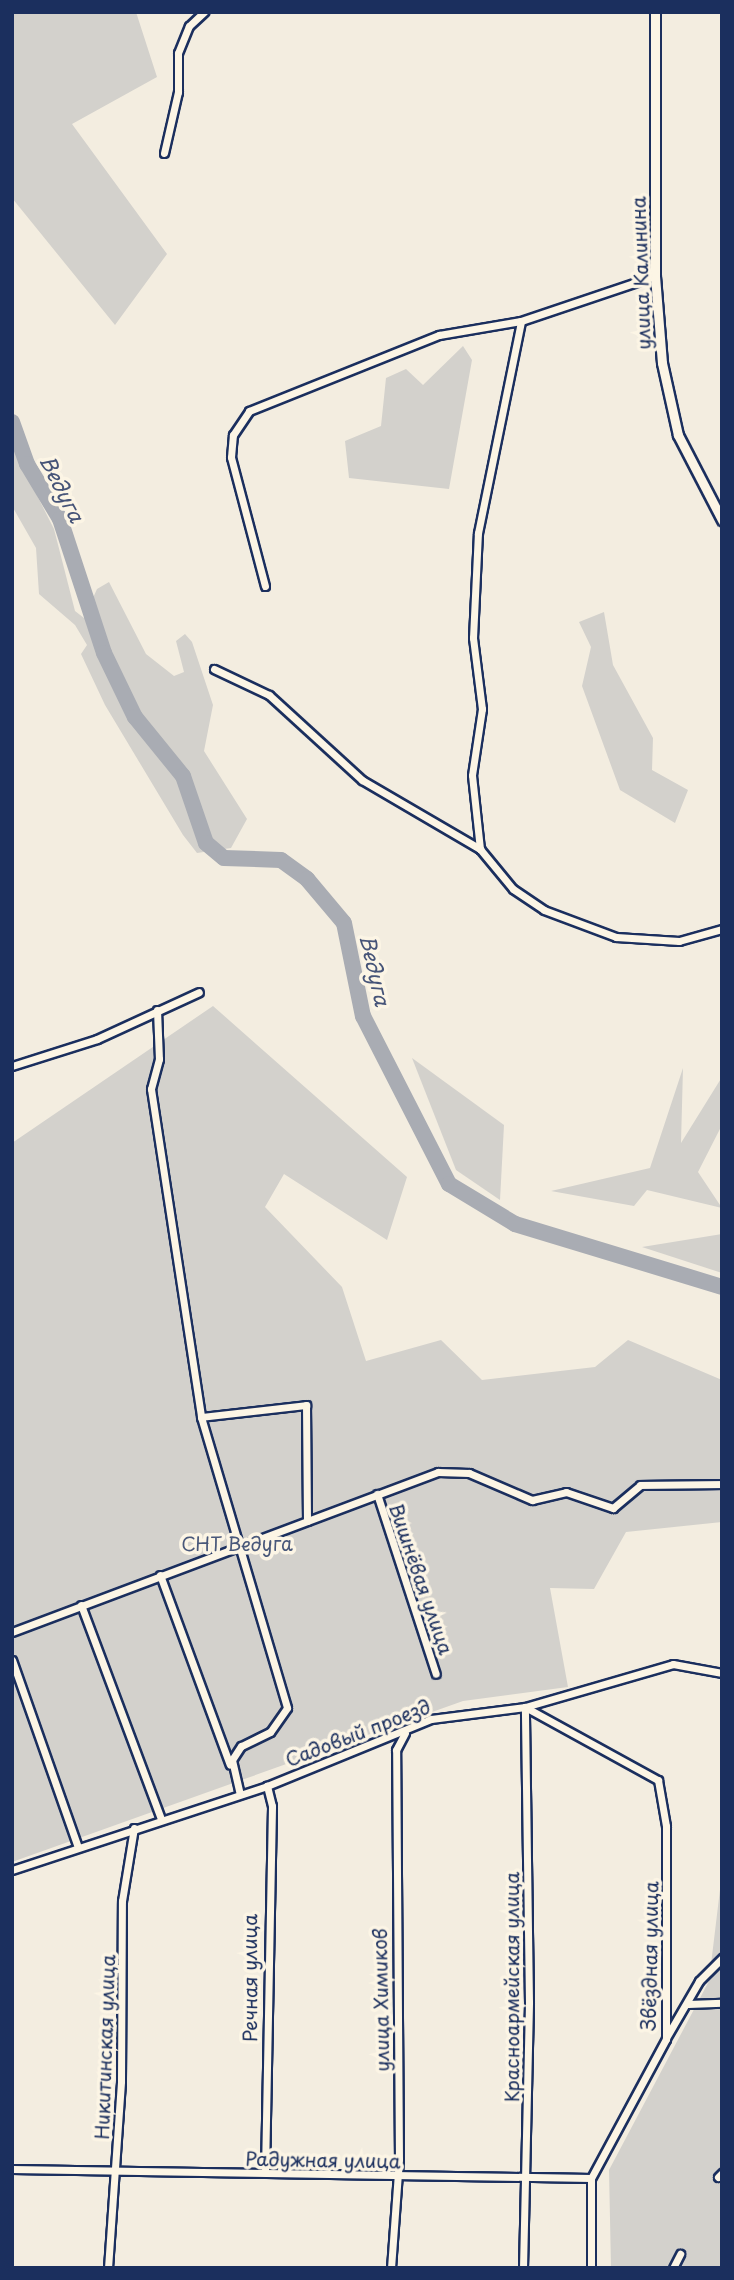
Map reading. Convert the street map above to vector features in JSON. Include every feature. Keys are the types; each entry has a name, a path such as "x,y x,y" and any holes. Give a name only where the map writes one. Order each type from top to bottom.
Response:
{"street":[{"path":"164,153 178,92 178,53 188,26 204,12"},
{"name":"улица Калинина","path":"655,12 655,276 672,416 722,520"},
{"path":"265,586 231,457 233,435 249,411 439,335 521,321 655,276"},
{"path":"480,849 471,775 482,709 473,638 478,533 521,321"},
{"path":"214,669 269,695 362,780 480,849 513,889 593,931 667,941 722,929"},
{"path":"12,1066 97,1039 199,992"},
{"path":"157,1010 159,1059 151,1089 201,1417 235,1547 287,1708 270,1732 241,1746 232,1771"},
{"path":"201,1417 306,1405 307,1521"},
{"path":"12,1632 377,1494 451,1471 532,1500 566,1492 613,1508 640,1485 722,1485"},
{"name":"Вишнёвая улица","path":"377,1494 436,1674"},
{"path":"160,1575 240,1794"},
{"path":"81,1605 161,1819"},
{"path":"12,1660 78,1847"},
{"name":"Садовый проезд","path":"12,1870 161,1819 267,1787 405,1733 431,1719 525,1707 673,1664 722,1673"},
{"name":"Звёздная улица","path":"525,1707 658,1780 667,1882 666,2039 592,2178 592,2268"},
{"name":"Красноармейская улица","path":"523,2268 522,2177 529,2002 525,1707"},
{"name":"улица Химиков","path":"391,2268 396,2176 396,1750 405,1733"},
{"name":"Речная улица","path":"265,2172 272,1806 267,1787"},
{"name":"Никитинская улица","path":"108,2268 116,2174 122,1901 134,1828"},
{"path":"666,2039 722,1958"},
{"path":"688,2004 722,2003"},
{"name":"Радужная улица","path":"12,2169 116,2174 265,2172 592,2178"},
{"path":"673,2268 680,2254"}],"green space":[{"path":"12,12 136,12 157,77 72,124 167,254 115,325 12,198"},
{"path":"463,346 472,360 449,489 349,478 345,441 381,426 386,378 406,369 423,385"},
{"path":"12,446 54,529 75,611 84,618 97,589 109,582 146,654 174,676 184,672 176,641 185,634 192,642 213,705 204,751 247,819 231,848 197,853 183,835 105,705 81,654 87,645 75,625 39,594 36,548 12,506"},
{"path":"604,612 613,665 653,738 652,770 688,790 675,823 620,790 582,686 591,647 579,622"},
{"name":"СНТ Ведуга","path":"213,1006 407,1177 387,1240 284,1174 265,1207 342,1287 366,1361 441,1340 482,1380 595,1367 628,1340 722,1380 722,1522 626,1532 594,1589 550,1588 568,1687 463,1701 12,1862 12,1143"},
{"path":"412,1058 504,1125 500,1200 456,1170"},
{"path":"683,1068 681,1143 722,1077 722,1125 698,1172 722,1208 647,1190 634,1206 551,1191 650,1168"},
{"path":"722,1234 722,1273 642,1247"},
{"path":"722,1873 722,2268 611,2268 609,2170 709,1981"}],"waterway":[{"name":"Ведуга","path":"12,422 27,464 60,519 104,653 135,717 183,776 206,843 224,858 281,860 307,879 344,923 363,1016 449,1184 515,1224 722,1287"}]}
